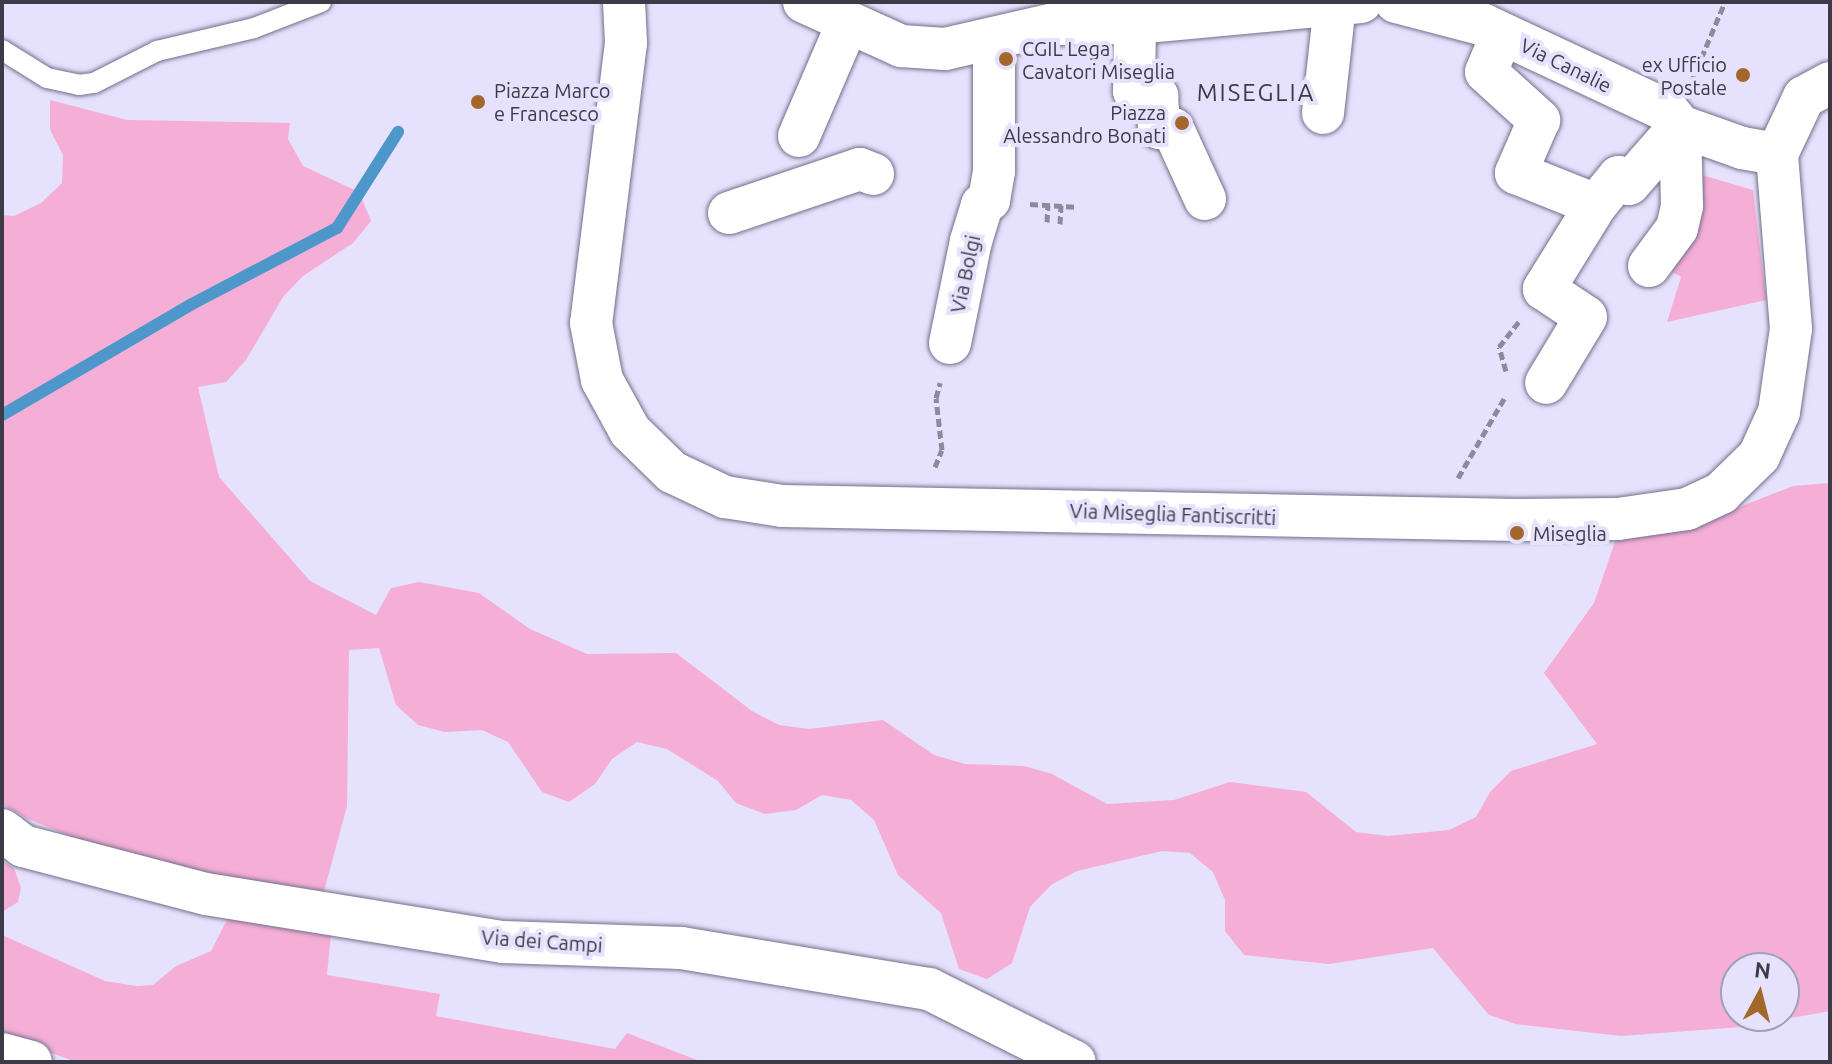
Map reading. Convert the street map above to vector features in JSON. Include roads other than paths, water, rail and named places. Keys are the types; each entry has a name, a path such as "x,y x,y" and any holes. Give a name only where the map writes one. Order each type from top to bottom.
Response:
{"street":[{"name":"Via Miseglia Fantiscritti","path":"624,2 626,43 591,323 602,380 630,431 672,472 725,497 782,506 1434,519 1656,516 1721,493 1759,456 1779,412 1790,342 1780,144"},
{"path":"804,2 901,46 945,49 1054,24 1135,23 1349,3 1323,113"},
{"name":"Via Canalie","path":"1396,2 1479,19 1675,112 1742,148 1780,144"},
{"path":"1479,19 1486,72 1539,120 1516,173 1596,205"},
{"path":"799,136 848,22"},
{"path":"1135,23 1134,91 1157,96 1159,128 1173,129 1205,199"},
{"name":"Via Bolgi","path":"950,343 971,241 982,205 989,200 994,171 994,40"},
{"path":"1780,144 1817,90"},
{"path":"1546,383 1586,317 1544,289 1555,279 1568,247 1596,205 1619,177 1629,184 1675,112"},
{"path":"1649,266 1677,228 1682,206 1675,112"},
{"path":"729,213 860,169 873,174"},
{"name":"Via dei Campi","path":"2,830 23,846 206,894 503,942 681,948 929,989 1075,1062"},
{"path":"2,1054 31,1062"}],"lane":[{"path":"2,50 47,78 94,83 157,51 254,28 321,2"}],"waterway":[{"path":"2,415 192,304 337,228 398,132"}],"place":[{"name":"CGIL Lega Cavatori Miseglia","path":"1006,59"},
{"name":"ex Ufficio Postale","path":"1743,75"},
{"name":"Piazza Marco e Francesco","path":"478,102"},
{"name":"Piazza Alessandro Bonati","path":"1182,123"},
{"name":"Miseglia","path":"1517,533"}],"district":[{"name":"MISEGLIA","path":"1256,93"}]}
